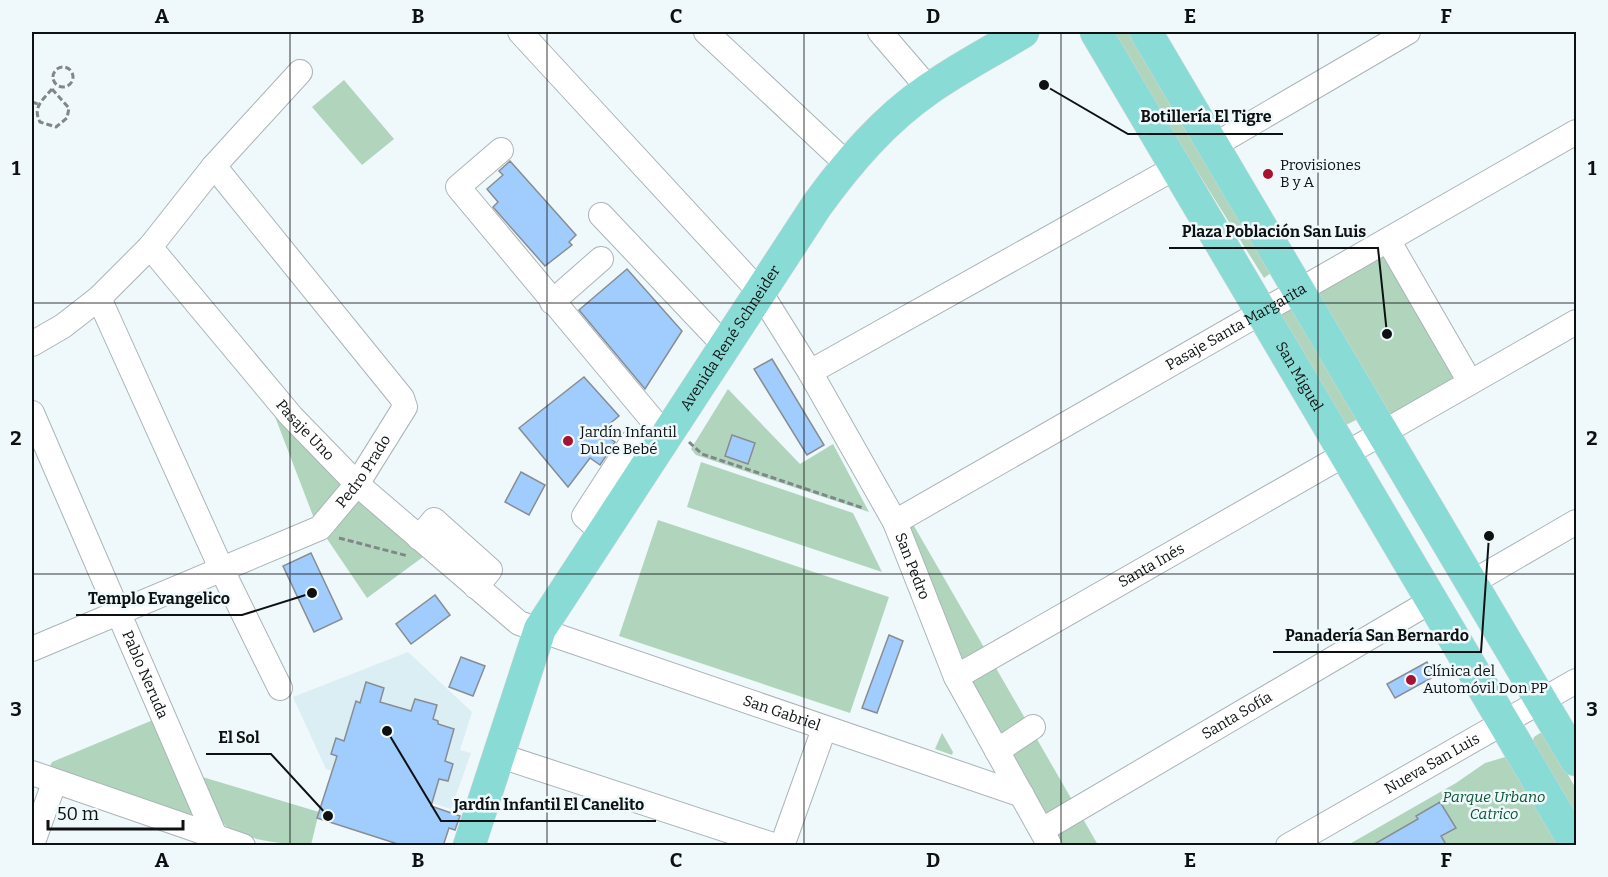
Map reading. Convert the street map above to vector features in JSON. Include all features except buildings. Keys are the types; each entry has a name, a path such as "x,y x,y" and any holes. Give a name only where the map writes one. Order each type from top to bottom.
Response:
{"main road":[{"name":"Avenida René Schneider","path":"469,846 540,629 602,532 669,443 725,346 817,205 848,164 882,128 929,89 1023,32"},
{"name":"San Miguel","path":"1096,32 1178,166 1576,845"},
{"path":"1146,32 1576,760"}],"street":[{"name":"San Pedro","path":"520,32 760,292 810,372 895,522 956,677 1046,838"},
{"path":"706,32 848,164"},
{"path":"880,32 929,89"},
{"path":"1214,146 1408,32"},
{"path":"32,344 63,326 99,298 150,247 214,166 300,72"},
{"name":"Pasaje Santa Margarita","path":"895,522 1576,132"},
{"path":"501,150 458,187 669,443"},
{"name":"Pedro Prado","path":"32,649 320,528 357,484 405,407 402,398 214,166"},
{"path":"810,372 1178,166"},
{"path":"601,215 725,346"},
{"path":"1388,240 1470,382"},
{"name":"Pasaje Uno","path":"150,247 291,416 357,484 519,624 540,629"},
{"path":"552,302 600,259"},
{"path":"99,298 222,568 280,688"},
{"name":"Santa Inés","path":"956,677 1576,322"},
{"name":"Pablo Neruda","path":"32,413 215,836"},
{"path":"419,538 434,520 490,570 476,587"},
{"path":"1471,583 1576,522"},
{"name":"Santa Sofía","path":"1046,838 1433,600"},
{"name":"San Gabriel","path":"540,629 824,729 1022,795"},
{"name":"Nueva San Luis","path":"1288,846 1576,681"},
{"path":"997,751 1033,727"},
{"path":"782,846 824,729"},
{"path":"498,755 776,846"},
{"path":"32,773 54,783 243,846"},
{"path":"32,845 54,783"}],"path":[{"path":"61,67 70,70 73,79 70,85 61,87 55,84 52,77 55,70 61,67"},
{"path":"52,89 69,108 64,122 56,127 45,125 38,117 38,104 55,84"},
{"path":"32,102 38,104"},
{"path":"669,443 863,508"},
{"path":"320,528 330,535 374,548 408,556 443,558"}],"shaded area":[{"path":"408,652 472,712 460,750 471,753 451,809 326,769 293,697"}],"green space":[{"path":"1110,32 1130,32 1275,270 1264,278"},
{"path":"344,80 394,139 362,165 312,107"},
{"path":"1385,247 1460,383 1392,424 1315,289"},
{"path":"1293,305 1358,419 1344,426 1279,314"},
{"path":"728,389 800,464 833,444 869,512 696,455 691,449"},
{"path":"278,413 361,500 423,557 367,598 315,521 274,414"},
{"path":"701,462 853,513 882,572 687,507"},
{"path":"910,519 1098,845 1058,845 951,649 905,523"},
{"path":"658,520 889,597 850,713 619,636"},
{"path":"153,720 193,812 185,819 47,772 52,762"},
{"path":"942,733 953,752 952,755 935,749"},
{"path":"1540,733 1546,735 1576,789 1576,822 1532,744 1534,737"},
{"name":"Parque Urbano Catrico","path":"1512,755 1564,846 1346,846 1456,783 1485,763"},
{"path":"199,776 319,812 311,845 266,841 232,830 217,814"}],"place":[{"name":"Botillería El Tigre","path":"1044,85"},
{"name":"Provisiones B y A","path":"1268,174"},
{"name":"Plaza Población San Luis","path":"1387,334"},
{"name":"Jardín Infantil Dulce Bebé","path":"568,441"},
{"name":"Panadería San Bernardo","path":"1489,536"},
{"name":"Templo Evangelico","path":"312,593"},
{"name":"Clínica del Automóvil Don PP","path":"1411,680"},
{"name":"Jardín Infantil El Canelito","path":"387,731"},
{"name":"El Sol","path":"328,816"}]}
